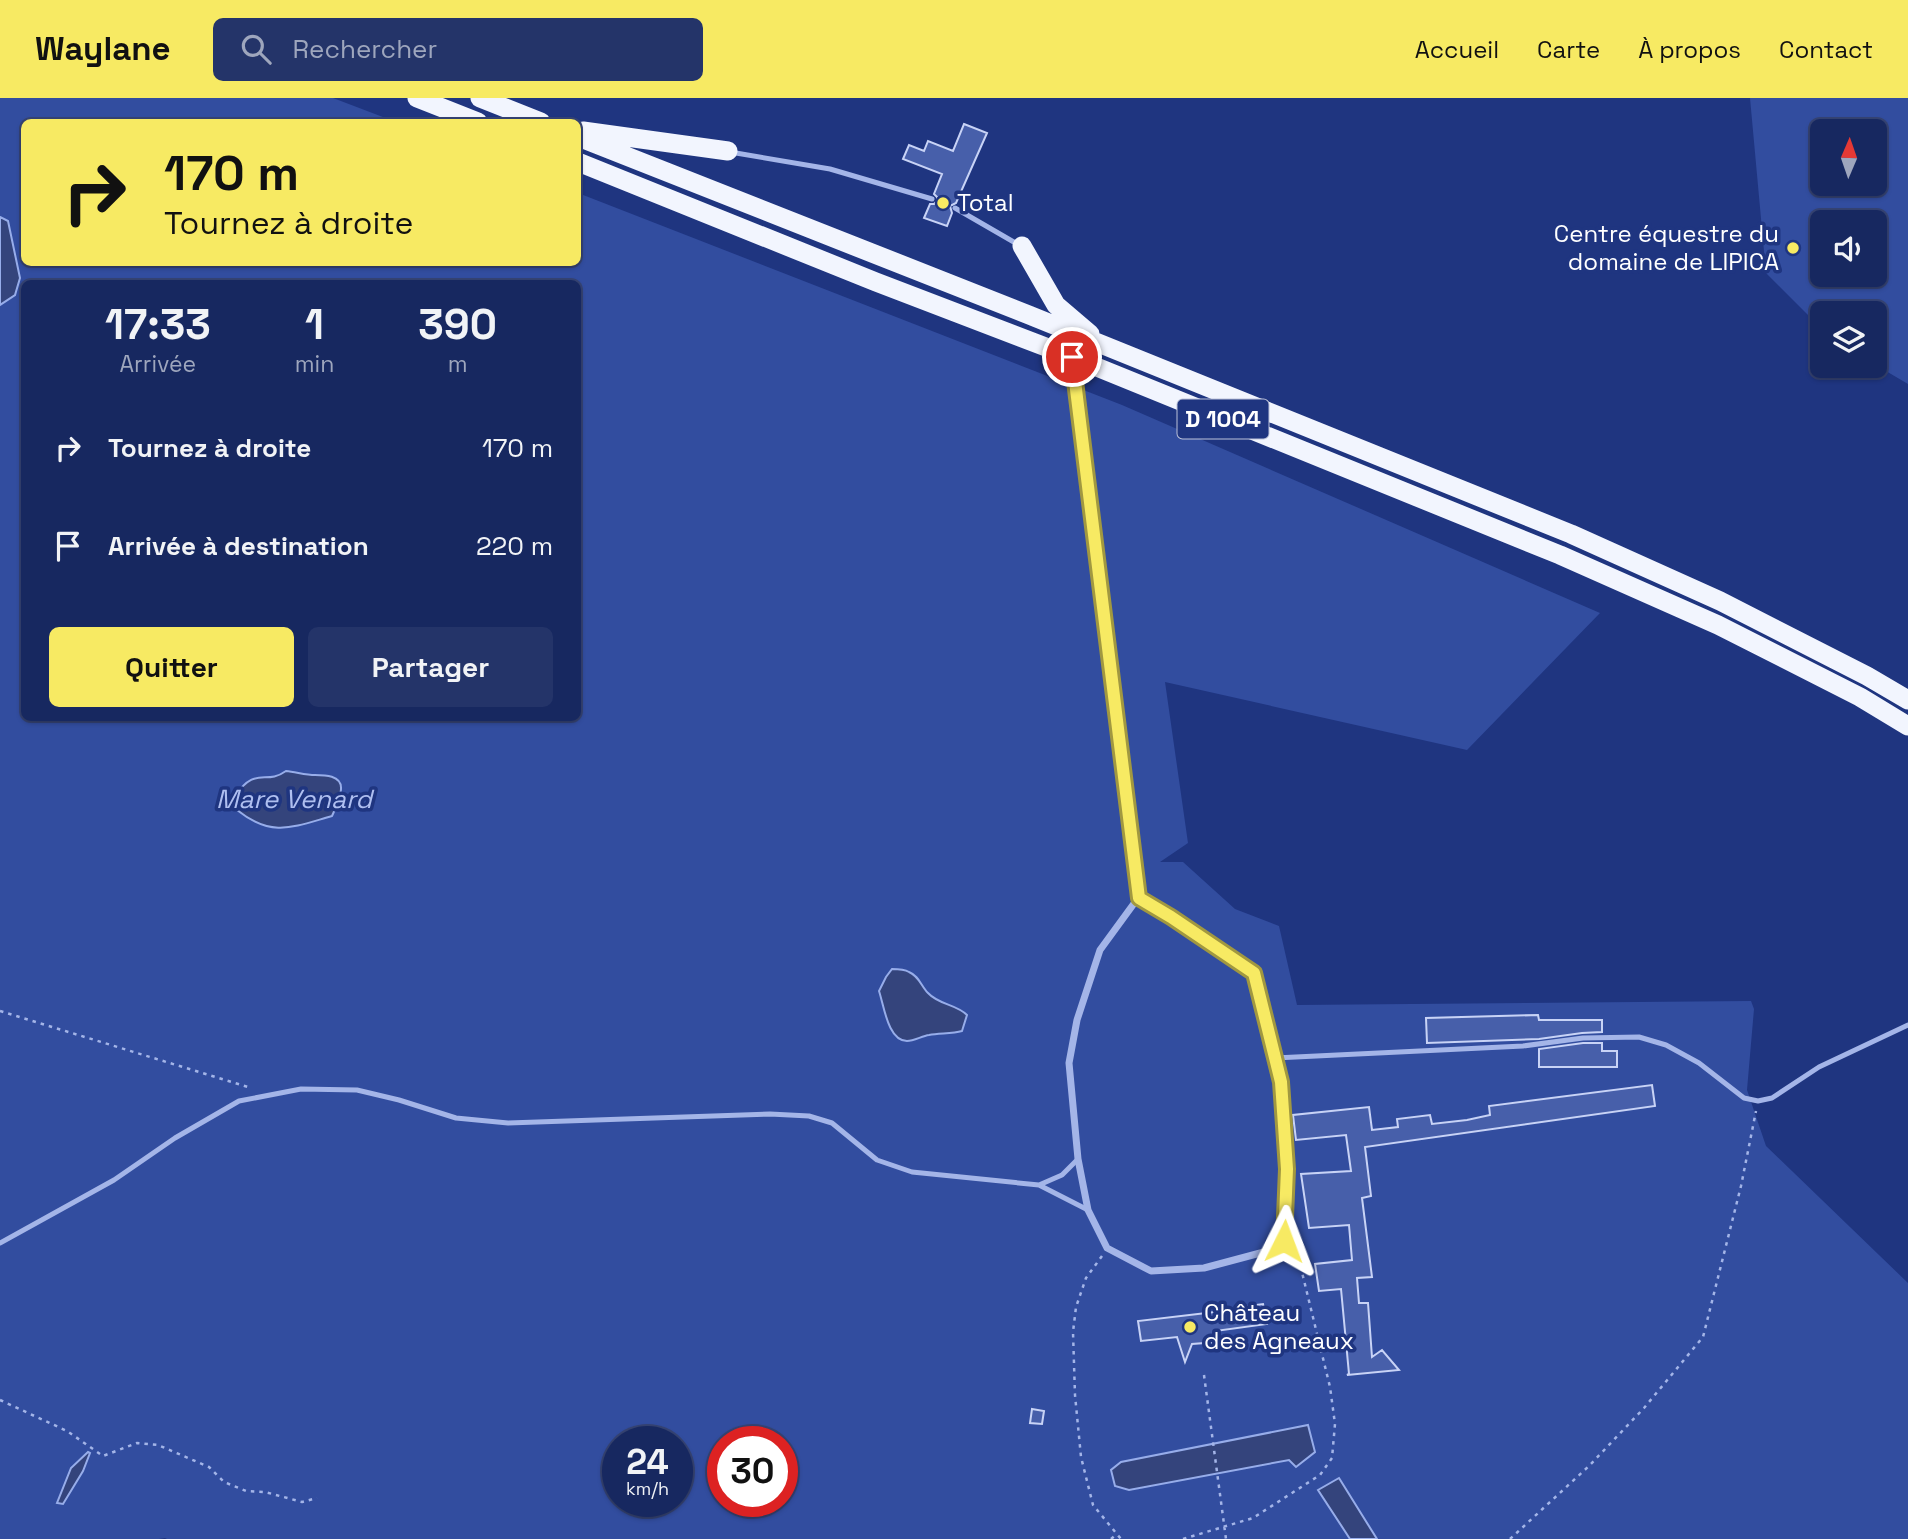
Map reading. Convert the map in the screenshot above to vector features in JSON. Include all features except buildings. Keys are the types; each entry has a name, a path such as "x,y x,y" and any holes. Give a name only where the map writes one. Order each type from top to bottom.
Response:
{"highway":[{"path":"417,98 470,119"},
{"path":"480,98 533,119"},
{"path":"581,131 728,151"},
{"name":"D 1004","path":"581,138 1104,345 1571,534 1720,601 1867,676 1908,700"},
{"name":"D 1004","path":"581,163 863,277 1072,357 1560,555 1706,619 1836,685 1908,726"},
{"path":"1022,246 1056,305 1104,345"}],"street":[{"path":"1072,357 1139,898 1100,950 1077,1020 1069,1063 1078,1159 1088,1210 1107,1248 1152,1271 1204,1268 1264,1252 1284,1241 1287,1169 1281,1082 1254,973 1139,898"}],"lane":[{"path":"728,151 830,169 932,199"},
{"path":"954,208 1022,246"},
{"path":"1275,1058 1523,1046 1583,1038 1639,1037 1666,1045 1699,1063 1744,1098 1758,1101 1772,1098 1819,1067 1908,1025"},
{"path":"0,1243 114,1180 175,1138 239,1101 302,1089 357,1090 456,1118 508,1123 770,1114 809,1116 832,1123 877,1160 912,1172 1038,1185 1088,1210"},
{"path":"1038,1185 1062,1175 1078,1159"}],"path":[{"path":"0,1011 271,1095"},
{"path":"1510,1539 1589,1466 1644,1408 1703,1337 1741,1186 1758,1101"},
{"path":"1183,1539 1253,1518 1320,1475 1332,1458 1335,1423 1330,1387 1299,1261 1284,1241"},
{"path":"1107,1248 1086,1278 1076,1307 1073,1332 1075,1382 1081,1457 1093,1505 1121,1539"},
{"path":"1204,1375 1226,1539"},
{"path":"0,1400 67,1431 103,1456 137,1443 158,1445 209,1467 224,1482 246,1491 265,1492 302,1502 317,1498"},
{"path":"1111,1539 1117,1534"}],"shaded area":[{"path":"0,98 333,98 388,119 21,119 21,266 581,266 581,194 1122,405 1600,613 1467,750 1165,682 1188,843 1160,862 1183,862 1235,909 1279,926 1297,1005 1751,1001 1754,1009 1747,1090 1766,1146 1908,1283 1908,1539 0,1539"},
{"name":"Centre équestre du domaine de LIPICA","path":"1750,98 1908,98 1908,384 1887,372 1887,301 1810,301 1810,317 1766,273"}],"water":[{"path":"0,217 8,221 20,278 15,295 0,305"},
{"name":"Mare Venard","path":"286,771 336,778 341,784 341,792 332,816 283,828 261,824 237,810 235,796 249,781 272,777"},
{"path":"892,969 912,974 932,997 967,1015 962,1031 907,1041 895,1035 888,1022 879,991"},
{"path":"1308,1425 1315,1452 1296,1467 1289,1460 1129,1490 1115,1486 1111,1470 1121,1462"},
{"path":"90,1453 83,1471 63,1504 57,1503 71,1468"},
{"path":"1339,1478 1377,1539 1350,1539 1318,1490"}],"place":[{"name":"Total","path":"943,203"},
{"name":"Centre équestre du domaine de LIPICA","path":"1793,248"},
{"name":"Château des Agneaux","path":"1190,1327"}],"route":[{"path":"1072,357 1139,898 1254,973 1281,1082 1287,1169 1284,1241"}]}
